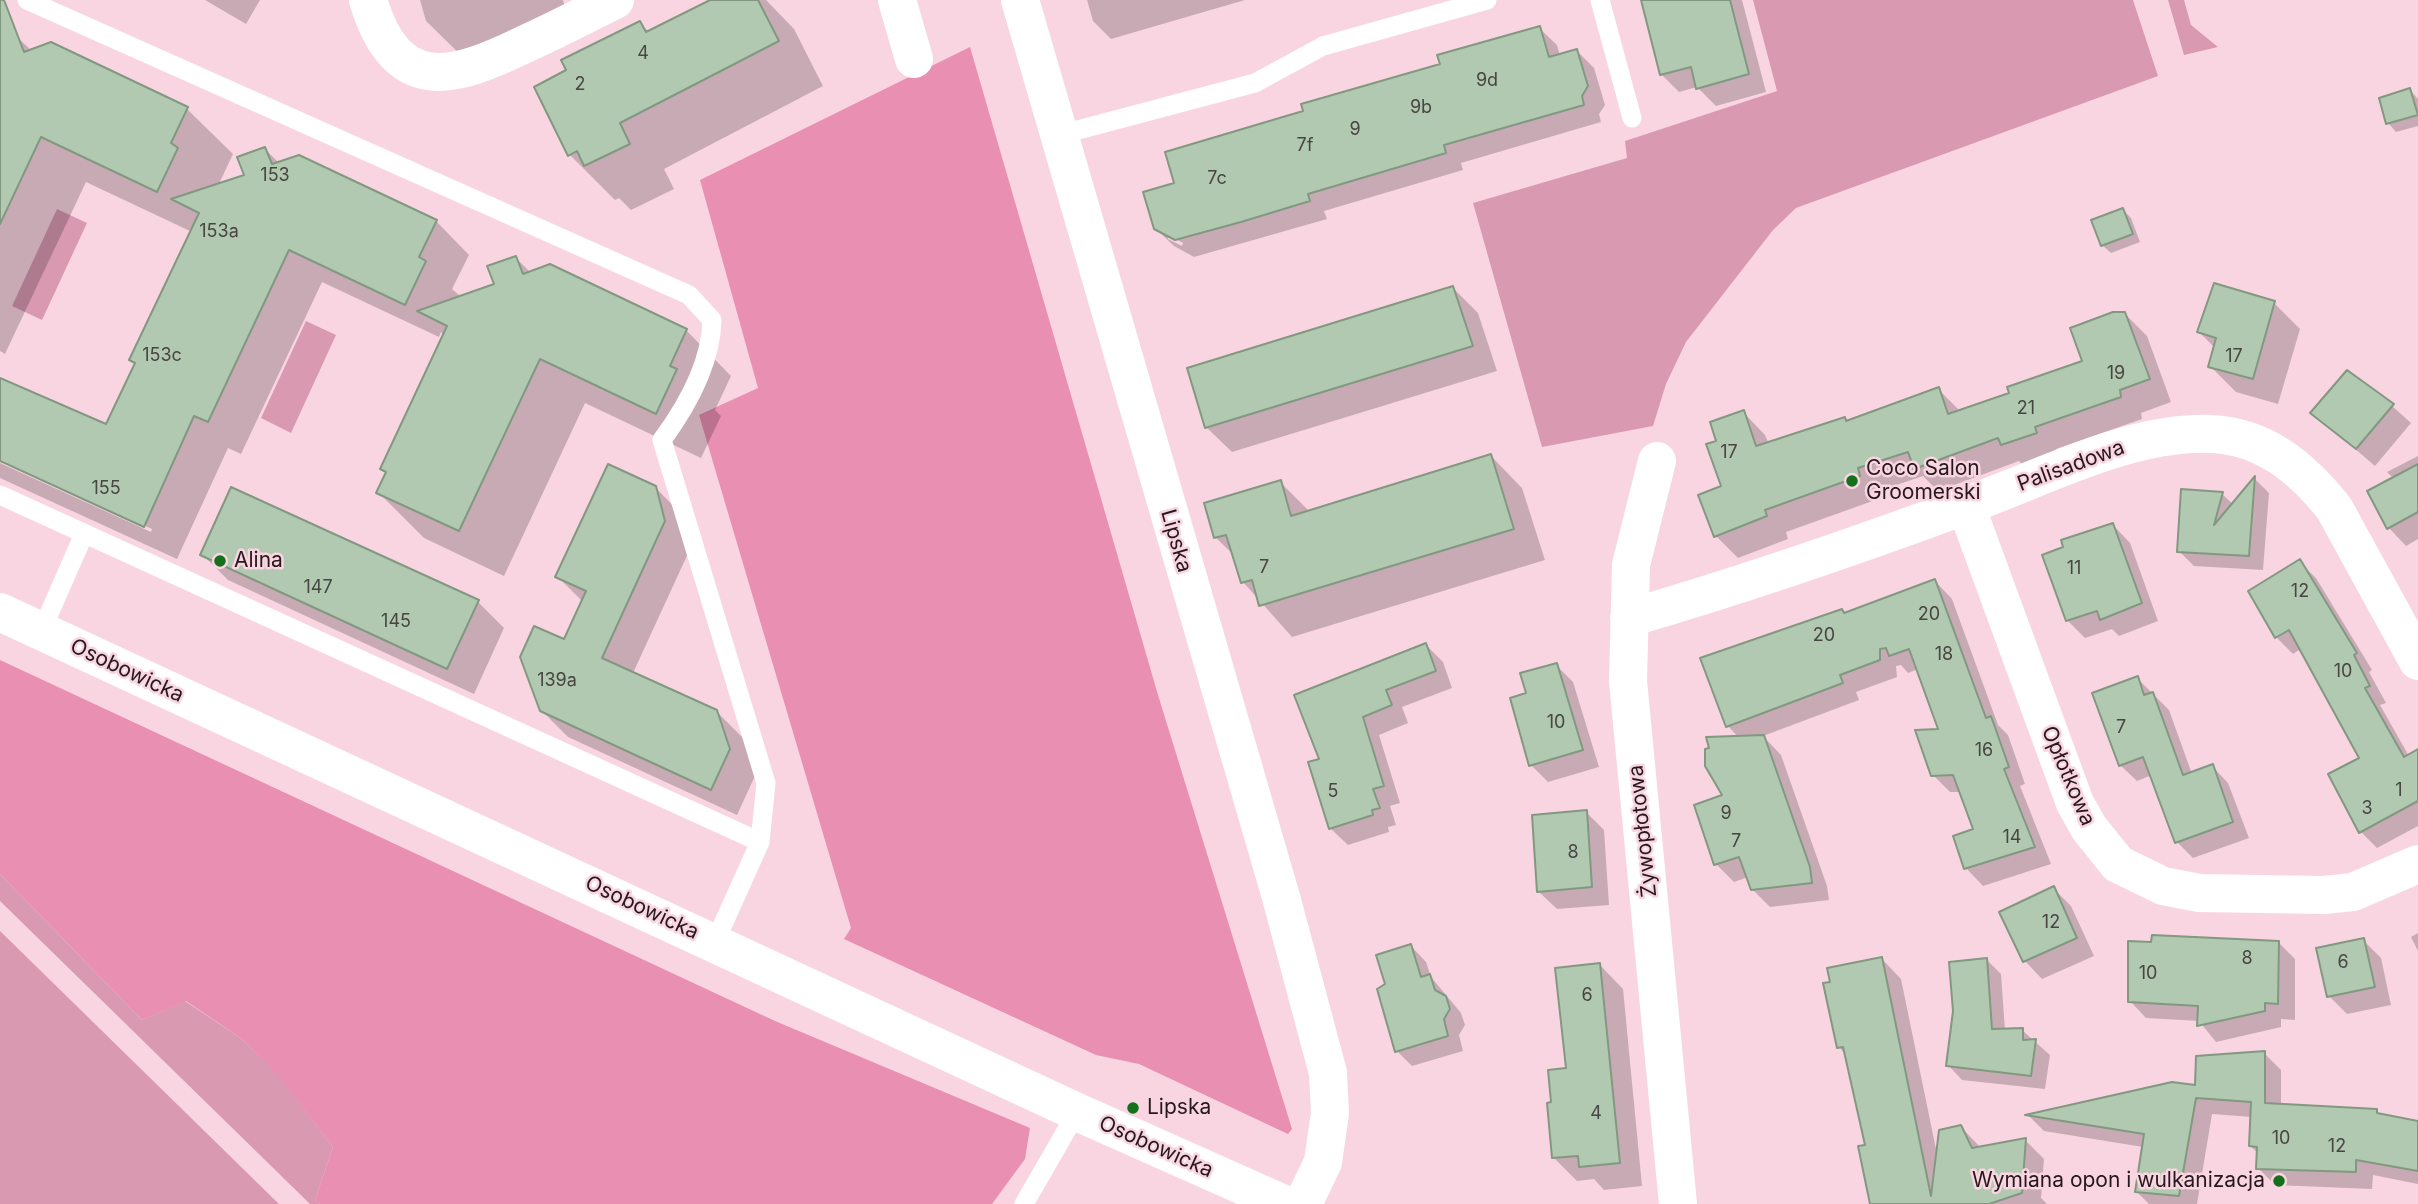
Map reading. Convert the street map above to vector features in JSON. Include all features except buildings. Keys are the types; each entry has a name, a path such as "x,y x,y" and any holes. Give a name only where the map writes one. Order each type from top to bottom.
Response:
{"street":[{"path":"368,0 375,25 391,48 411,66 440,72 478,68 615,0"},
{"path":"897,0 914,59"},
{"name":"Lipska","path":"1020,0 1281,897 1328,1073 1330,1113 1322,1162 1303,1204"},
{"name":"Palisadowa","path":"1629,618 1709,595 1966,506 2132,443 2173,435 2213,434 2252,442 2292,463 2334,508 2418,661"},
{"name":"Żywopłotowa","path":"1657,461 1631,565 1628,681 1678,1204"},
{"name":"Opłotkowa","path":"1966,506 2075,803 2089,828 2118,864 2163,886 2199,893 2275,895 2353,892 2418,864"},
{"name":"Osobowicka","path":"0,612 1270,1201"}],"lane":[{"path":"27,0 689,295 712,320 710,346 681,415 662,440 766,783 760,842 715,942"},
{"path":"1059,135 1255,83 1323,46 1487,0"},
{"path":"1600,0 1632,118"},
{"path":"0,495 760,842"},
{"path":"41,632 84,534"},
{"path":"1024,1204 1077,1112"}],"shaded area":[{"path":"1753,0 2133,0 2158,76 1796,208 1773,230 1686,342 1666,384 1653,426 1542,447 1473,203 1627,158 1625,141 1777,91"},
{"path":"2168,0 2184,0 2191,25 2218,47 2184,55"},
{"path":"970,47 1158,695 1292,1129 1288,1134 1139,1064 1096,1055 844,939 851,928 699,415 758,388 700,180"},
{"path":"57,209 87,223 42,320 12,306"},
{"path":"306,321 336,335 291,433 261,418"},
{"path":"0,660 775,1021 1030,1128 1025,1159 992,1204 320,1204 315,1200 333,1147 282,1080 242,1039 186,1001 142,1020 0,874"},
{"path":"0,874 142,1020 185,1001 242,1039 282,1079 333,1147 315,1200 320,1204 310,1204 0,901"},
{"path":"0,931 279,1204 0,1204"}],"place":[{"name":"Coco Salon Groomerski","path":"1852,481"},
{"name":"Alina","path":"220,561"},
{"name":"Lipska","path":"1133,1108"},
{"name":"Wymiana opon i wulkanizacja","path":"2279,1181"}]}
